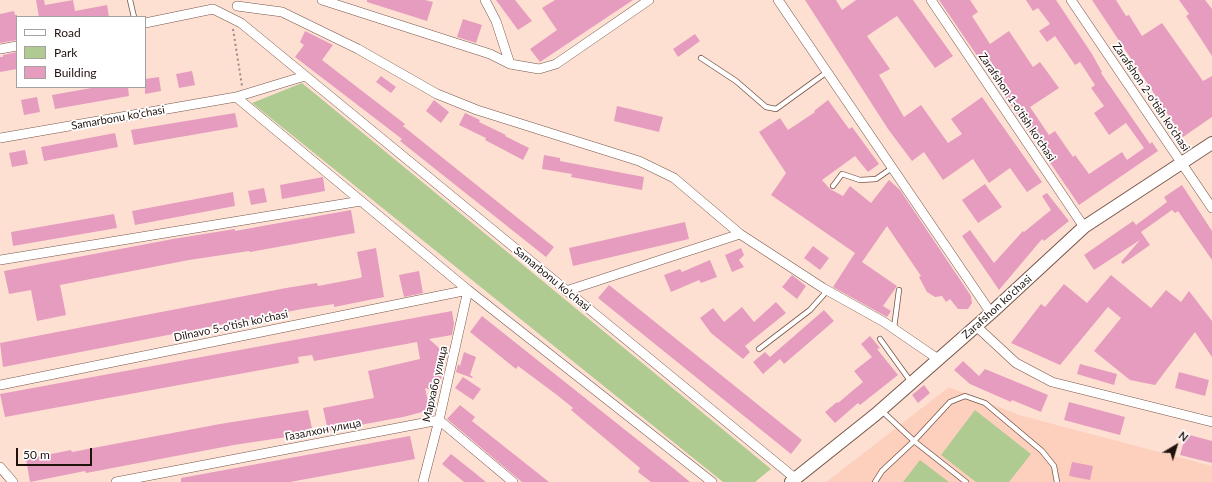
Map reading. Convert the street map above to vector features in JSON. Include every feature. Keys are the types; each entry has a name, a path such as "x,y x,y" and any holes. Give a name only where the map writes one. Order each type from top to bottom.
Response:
{"street":[{"path":"322,0 490,54 510,64 539,69 556,64 649,0"},
{"path":"485,0 496,21 510,64"},
{"path":"778,0 991,313"},
{"name":"Zarafshon 1-o'tish ko'chasi","path":"931,0 1084,228"},
{"name":"Zarafshon 2-o'tish ko'chasi","path":"1071,0 1212,208"},
{"path":"241,23 239,3 282,12 358,49 437,94 477,110 639,161 674,178 740,234 828,290 894,328 938,359"},
{"name":"Samarbonu ko'chasi","path":"146,24 214,9 241,23 795,481"},
{"path":"0,49 16,46"},
{"name":"Samarbonu ko'chasi","path":"0,138 240,95 305,76"},
{"path":"240,95 361,201 468,290 712,482"},
{"name":"Zarafshon ko'chasi","path":"795,481 881,410 991,313 1084,228 1212,143"},
{"path":"0,260 361,201"},
{"path":"566,291 740,234"},
{"name":"Dilnavo 5-o'tish ko'chasi","path":"0,385 468,290"},
{"name":"Мархабо улица","path":"423,482 439,420 468,290"},
{"path":"976,326 1016,363 1052,382 1212,422"},
{"path":"439,420 513,482"},
{"name":"Газалхон улица","path":"116,482 439,420"},
{"path":"0,467 13,482"}],"lane":[{"path":"130,0 134,16"},
{"path":"701,58 736,81 766,107 776,109 827,72"},
{"path":"833,186 842,174 860,180 876,179 892,168"},
{"path":"758,349 810,310 828,290"},
{"path":"894,328 899,290"},
{"path":"880,339 911,382"},
{"path":"875,482 882,471 914,441 950,402 965,396 985,404 1042,451 1054,466 1057,482"},
{"path":"881,410 914,441 966,482"}],"path":[{"path":"231,18 240,95"}],"shaded area":[{"path":"949,387 1019,415 1212,466 1212,482 826,482"}],"green space":[{"path":"302,83 771,469 755,482 723,482 252,103"},
{"path":"975,410 1031,454 1009,482 976,482 941,455"},
{"path":"920,460 949,482 903,482"}],"building":[{"path":"36,0 44,0 45,5 73,0 75,11 107,5 109,16 39,16"},
{"path":"367,0 425,0 433,2 427,21 367,2"},
{"path":"496,0 515,0 532,21 518,30"},
{"path":"555,0 633,0 540,62 530,49 557,30 542,8"},
{"path":"805,0 836,0 842,10 856,0 913,0 953,56 935,68 897,16 867,36 890,69 879,75 904,117 921,105 948,143 962,134 951,119 982,97 1042,182 1027,192 1010,168 989,183 973,159 943,180 924,152 912,161 888,129"},
{"path":"939,0 970,0 978,12 972,16 990,44 1009,31 1033,67 1040,62 1059,88 1030,107 1049,135 1055,131 1073,157 1075,155 1089,174 1122,152 1127,160 1144,148 1126,123 1109,135 1094,113 1104,106 1091,88 1095,85 1080,62 1075,65 1055,36 1047,42 1039,31 1050,24 1038,8 1033,11 1026,0 1056,0 1092,54 1102,72 1101,73 1150,144 1152,142 1158,151 1079,205"},
{"path":"1092,0 1116,0 1126,16 1129,15 1142,36 1162,23 1203,81 1212,76 1212,117 1183,137"},
{"path":"1179,0 1205,0 1212,9 1212,56 1186,16 1189,14"},
{"path":"14,11 15,15 17,15 16,40 0,43 0,14"},
{"path":"463,19 482,25 476,43 457,37"},
{"path":"305,31 333,45 322,60 405,124 403,126 554,247 546,257 400,141 402,139 295,57 304,45 300,42"},
{"path":"695,34 700,41 678,57 673,49"},
{"path":"16,52 16,69 0,72 0,57 3,57 3,55"},
{"path":"192,71 195,85 179,88 176,74"},
{"path":"381,76 396,87 391,93 376,82"},
{"path":"159,77 161,91 145,94 146,79"},
{"path":"91,88 128,88 129,96 55,109 52,95"},
{"path":"37,97 40,112 24,115 21,100"},
{"path":"434,100 449,112 441,123 426,111"},
{"path":"828,100 849,129 852,127 879,164 868,172 855,156 822,180 830,189 843,196 850,186 871,203 889,180 900,190 971,296 972,303 968,309 958,309 950,299 946,302 942,296 935,297 927,292 919,277 921,276 887,226 862,262 897,286 883,306 891,311 887,317 833,287 855,253 771,195 786,173 759,132 780,118 788,130 815,112 814,111"},
{"path":"617,106 663,117 659,132 614,121"},
{"path":"235,113 238,127 134,145 131,130"},
{"path":"465,113 529,148 523,160 485,140 486,138 459,125"},
{"path":"115,133 118,147 44,161 41,147"},
{"path":"25,150 28,164 12,167 9,153"},
{"path":"544,155 560,158 560,161 644,177 642,190 571,177 572,174 542,169"},
{"path":"323,177 325,191 282,199 280,185"},
{"path":"985,184 1002,207 978,223 962,200"},
{"path":"1182,185 1212,231 1212,260 1178,211 1175,213 1172,210 1141,232 1150,245 1123,264 1121,262 1140,240 1094,270 1084,255 1133,221 1136,225 1167,202 1164,197"},
{"path":"264,188 267,202 251,205 248,191"},
{"path":"233,192 235,206 135,225 132,211"},
{"path":"1047,193 1069,221 1044,241 1042,239 999,290 962,236 970,230 994,263 1023,231 1024,232 1051,210 1042,196"},
{"path":"351,210 355,233 250,252 189,260 60,285 66,315 37,321 31,290 9,294 4,271 173,239 235,229 235,231"},
{"path":"114,214 117,228 13,246 11,232"},
{"path":"685,222 689,239 573,266 569,248"},
{"path":"813,246 829,258 820,270 804,258"},
{"path":"376,248 384,297 334,307 334,304 302,309 3,367 0,343 286,288 317,283 318,286 360,278 362,277 357,252"},
{"path":"741,248 744,255 739,260 744,267 732,272 725,255"},
{"path":"710,260 717,277 701,283 699,280 671,292 664,275 680,269 682,272"},
{"path":"419,271 423,293 404,297 399,275"},
{"path":"792,275 806,286 797,299 782,287"},
{"path":"1111,275 1151,308 1166,290 1181,302 1189,291 1212,321 1212,357 1195,332 1155,385 1130,380 1094,351 1121,318 1108,307 1060,365 1011,343 1041,304 1045,307 1064,284 1087,303"},
{"path":"609,285 802,440 791,454 598,298"},
{"path":"776,302 786,313 745,346 750,352 743,359 711,333 700,318 713,308 724,322 742,307 754,322"},
{"path":"824,310 834,321 784,364 780,359 763,374 753,362 765,352 770,357"},
{"path":"452,311 454,324 452,335 429,339 447,355 438,392 425,388 430,410 403,417 328,431 323,408 374,398 368,371 420,359 417,342 314,361 312,355 298,357 299,363 5,417 0,394"},
{"path":"482,316 690,482 651,482 638,472 640,468 571,410 573,408 518,366 516,369 470,332"},
{"path":"870,336 880,348 877,349 898,375 860,405 858,403 835,423 825,412 863,382 854,371 872,357 861,344"},
{"path":"464,352 476,357 470,375 473,377 472,378 456,372 458,364 460,366"},
{"path":"963,361 979,376 985,369 1048,395 1041,412 1012,400 1011,402 970,384 954,370"},
{"path":"1080,364 1117,374 1114,385 1077,374"},
{"path":"1179,372 1209,380 1205,396 1175,388"},
{"path":"463,377 481,389 473,400 455,388"},
{"path":"924,385 930,393 918,403 912,395"},
{"path":"1069,402 1125,417 1120,435 1064,420"},
{"path":"460,405 475,417 472,421 549,482 522,482 447,419"},
{"path":"308,410 313,433 234,445 30,482 26,459 71,450 72,452 220,424"},
{"path":"1186,434 1212,441 1212,463 1180,455"},
{"path":"410,436 415,459 290,482 181,482 181,478"},
{"path":"451,454 486,482 464,482 442,464"},
{"path":"1072,462 1093,466 1090,480 1069,476"}]}
